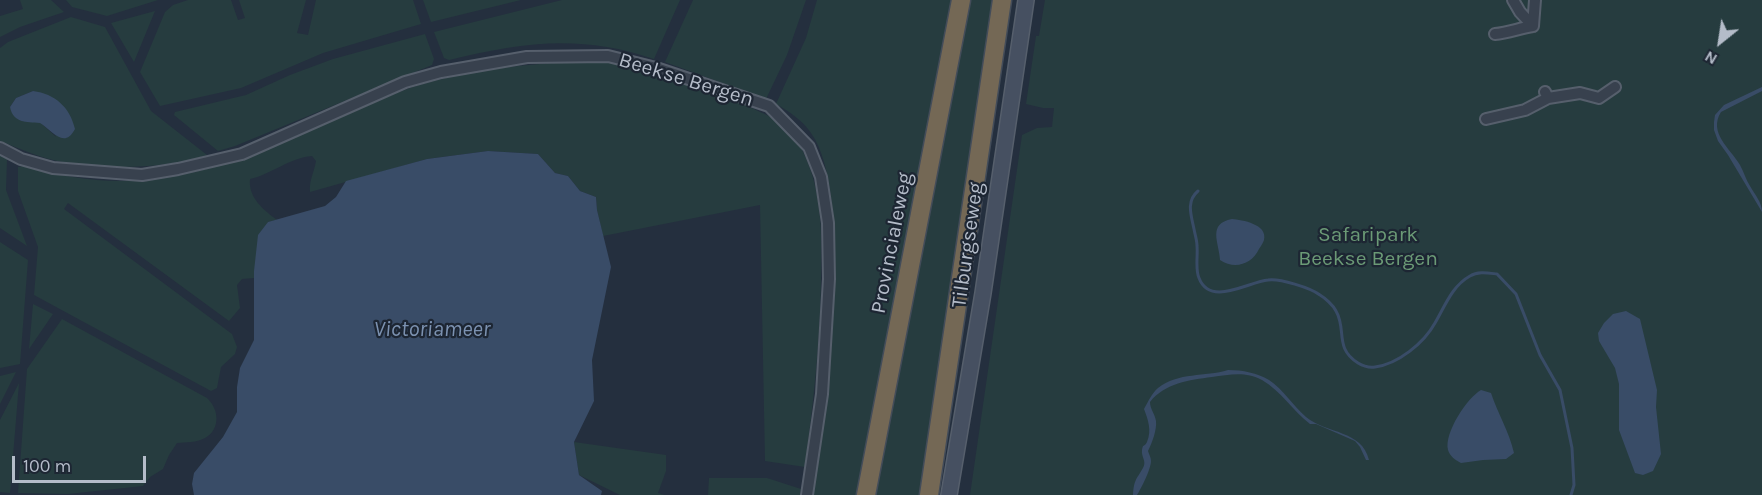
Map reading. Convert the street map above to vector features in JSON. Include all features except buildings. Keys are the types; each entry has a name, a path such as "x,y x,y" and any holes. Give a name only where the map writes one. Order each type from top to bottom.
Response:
{"highway":[{"name":"Provincialeweg","path":"866,495 961,0"},
{"path":"929,495 1002,0"}],"street":[{"name":"Tilburgseweg","path":"949,495 983,292 1026,0"},
{"path":"1513,0 1533,26"},
{"path":"1533,26 1535,0"},
{"path":"1495,34 1533,26"},
{"name":"Beekse Bergen","path":"0,148 21,159 53,168 142,175 178,169 242,154 405,82 441,72 526,57 608,56 656,68 769,106 809,147 820,177 828,223 829,279 822,394 807,495"},
{"path":"1486,119 1525,110 1546,95 1580,93 1599,98 1615,87"}],"green space":[{"path":"20,0 51,0 64,12 20,27 0,37 0,16 23,9"},
{"path":"66,0 158,0 107,16 72,7"},
{"path":"188,0 231,0 238,20 245,18 239,0 306,0 297,33 308,35 316,0 413,0 421,24 323,53 241,88 160,106 140,72 165,12 173,5"},
{"path":"423,0 521,0 431,22"},
{"path":"562,0 680,0 654,59 601,46 552,43 502,49 449,60 444,58 434,32"},
{"path":"693,0 806,0 787,55 766,99 665,62"},
{"path":"817,0 952,0 856,495 813,495 830,363 835,255 832,205 824,163 811,133 804,124 776,104 806,38"},
{"path":"968,0 996,0 923,495 871,495"},
{"name":"Safaripark Beekse Bergen","path":"1045,0 1762,0 1762,495 970,495 1022,135 1037,128 1052,127 1054,108 1026,104 1036,36 1039,36"},
{"path":"155,11 134,62 111,23"},
{"path":"71,17 105,27 151,111 207,155 173,163 135,167 79,165 54,160 0,141 0,48 8,42","holes":["33,91 56,137 40,122 21,121 10,107 16,98"]},
{"path":"425,34 434,59 432,65 235,146 218,151 174,115 175,112 246,95 333,59"},
{"path":"607,60 682,80 772,117 789,130 807,160 817,194 821,246 818,351 805,467 765,461 760,205 603,236 596,197 580,191 568,176 555,173 538,154 488,151 427,159 310,192 316,161 312,156 304,157 250,179 254,198 277,220 268,222 254,278 242,279 237,285 240,308 229,321 68,203 64,209 232,334 237,347 235,354 221,367 217,388 211,391 34,295 38,247 18,191 18,167 25,166 73,177 112,181 149,180 185,174 256,153 397,93 434,81 507,67"},
{"path":"0,155 7,159 6,190 27,246 0,228"},
{"path":"0,242 28,260 20,364 0,368"},
{"path":"33,304 53,314 29,349"},
{"path":"62,319 207,398 216,413 214,430 202,440 177,443 163,469 150,477 143,486 68,494 18,493 27,369"},
{"path":"16,372 0,404 0,376"},
{"path":"19,383 10,493 0,492 0,420"},
{"path":"574,442 666,455 666,471 658,493 665,495 620,495 579,475"},
{"path":"709,478 767,478 801,489 800,495 708,495"}],"water":[{"path":"1762,87 1762,91 1721,112 1717,127 1722,140 1740,165 1758,199 1762,212 1718,141 1714,122 1715,115 1724,105"},
{"path":"33,91 48,95 65,108 75,129 71,135 62,138 40,123 21,121 14,116 10,107 16,98"},
{"name":"Victoriameer","path":"488,151 538,154 555,173 568,176 580,191 596,197 611,267 592,360 594,401 574,442 579,475 602,491 601,495 194,495 192,484 194,473 223,437 237,412 240,368 254,340 254,271 258,235 268,222 325,206 336,197 346,181 427,159"},
{"path":"1232,219 1253,224 1262,230 1264,235 1264,241 1256,254 1248,262 1237,265 1220,260 1216,235 1219,225"},
{"path":"1626,311 1640,319 1657,390 1656,407 1661,454 1653,471 1643,475 1635,473 1619,430 1619,384 1615,368 1599,341 1598,333 1613,314"},
{"path":"1228,370 1250,372 1269,380 1306,417 1352,438 1359,443 1369,460 1366,460 1355,441 1316,424 1310,424 1275,390 1256,377 1231,375 1203,378 1170,387 1150,402 1156,425 1148,451 1151,465 1139,492 1133,495 1136,480 1144,466 1142,450 1149,433 1144,409 1154,392 1174,379"},
{"path":"1481,390 1491,393 1514,453 1506,459 1461,463 1453,458 1448,450 1450,435 1463,408"}],"waterway":[{"path":"1198,191 1192,199 1190,208 1197,242 1198,274 1204,286 1212,291 1220,292 1273,280 1310,289 1333,306 1339,318 1346,351 1358,363 1366,366 1375,367 1393,362 1417,345 1430,331 1450,297 1464,280 1476,273 1497,274 1516,294 1540,355 1560,390 1572,448 1574,485 1571,495"}]}
